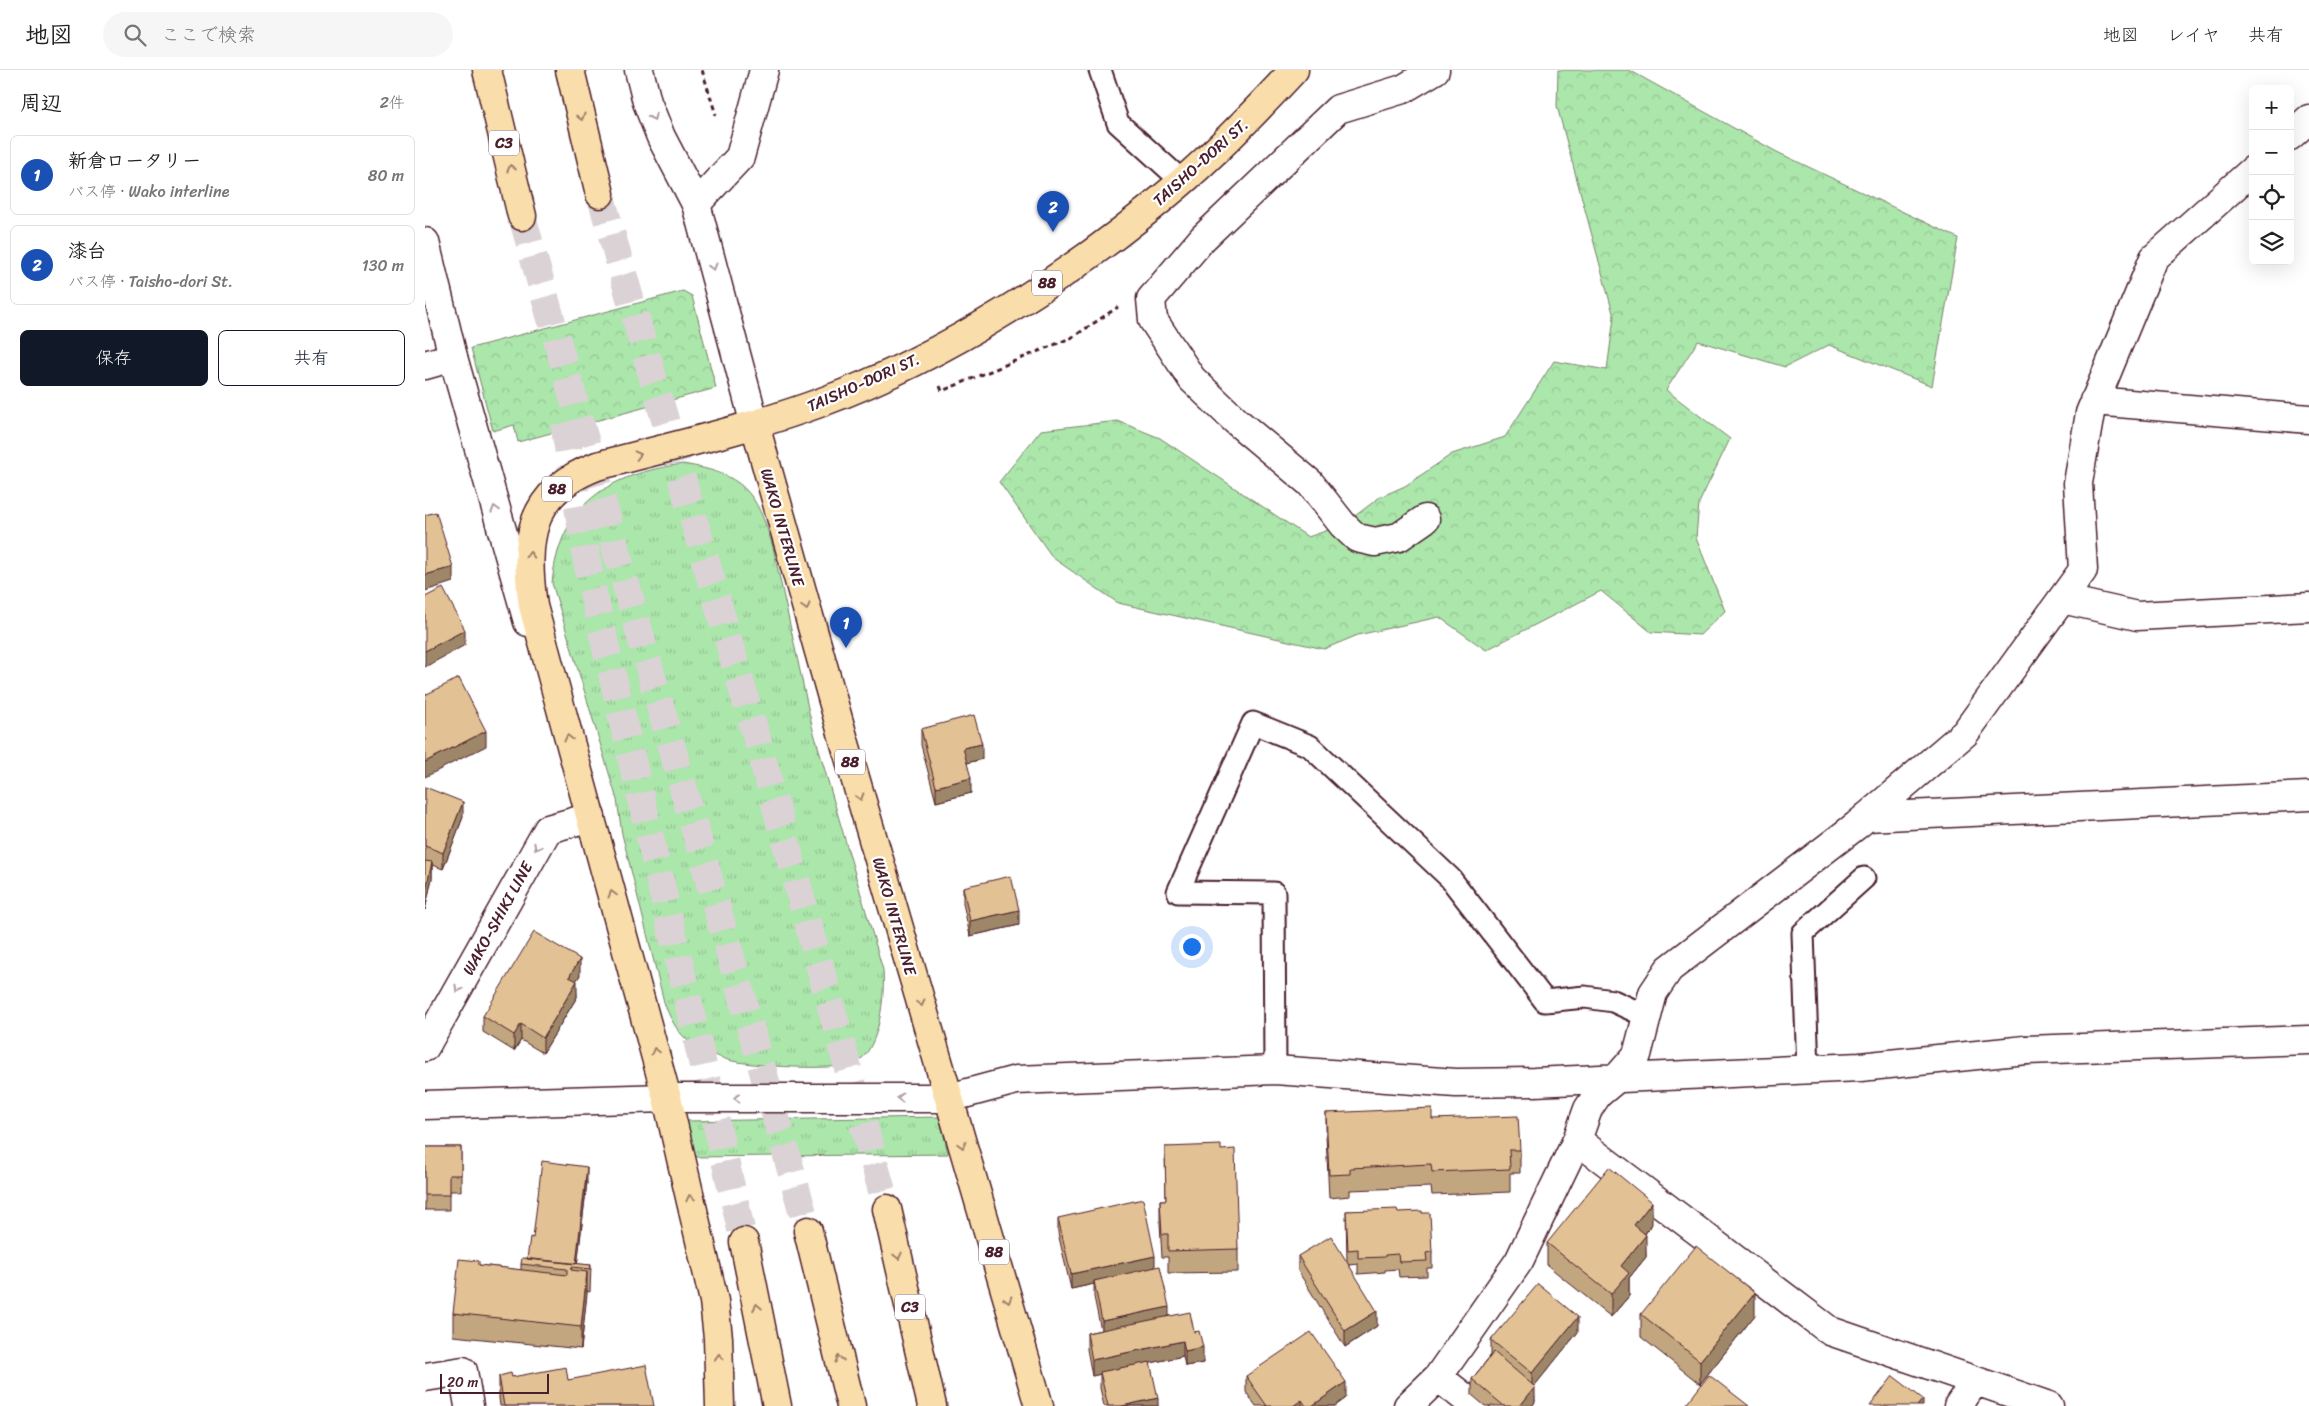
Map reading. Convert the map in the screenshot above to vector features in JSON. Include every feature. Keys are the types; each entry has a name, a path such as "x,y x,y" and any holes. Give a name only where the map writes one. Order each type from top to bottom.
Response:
{"main road":[{"name":"C3","path":"487,70 522,216"},
{"path":"569,70 601,194"},
{"name":"TAISHO-DORI ST.","path":"555,688 533,606 530,580 531,533 537,516 547,501 575,474 597,466 755,425 823,402 893,372 961,337 1019,303 1119,233 1182,181 1239,128 1294,70"},
{"name":"WAKO INTERLINE","path":"755,425 1039,1406"},
{"name":"88","path":"555,688 667,1098 714,1301 719,1338 720,1406"},
{"name":"C3","path":"887,1209 932,1406"},
{"path":"808,1230 851,1406"},
{"path":"744,1242 777,1406"},
{"path":"907,1296 947,1406"}],"street":[{"path":"639,70 647,102 661,137 681,173 695,204 755,425"},
{"path":"695,204 739,157 764,70"},
{"path":"1425,520 1399,537 1375,542 1357,538 1343,524 1310,482 1236,421 1192,379 1153,320 1151,299 1203,238 1338,109 1403,89 1435,70"},
{"path":"2294,133 2309,120"},
{"path":"1408,1406 1438,1377 1519,1262 1577,1140 1588,1109 1598,1094 1637,1055 1653,993 1669,969 1866,817 1965,733 2083,570 2078,483 2090,413 2094,401 2154,258 2249,174"},
{"path":"425,244 453,357 522,602 536,644 555,688"},
{"path":"425,365 453,357"},
{"path":"2094,401 2309,419"},
{"path":"2061,599 2137,616 2309,607"},
{"path":"1866,817 2309,796"},
{"name":"WAKO-SHIKI LINE","path":"425,1047 548,829 591,818"},
{"path":"425,1105 667,1098 949,1098 1016,1080 1275,1070 1456,1084 1860,1068 2026,1050 2309,1040"},
{"path":"1577,1140 1830,1331 2049,1406"},
{"path":"425,1377 463,1371 469,1406"},
{"path":"1438,1377 1475,1406"},
{"path":"1958,1406 1975,1381"}],"lane":[{"path":"1100,70 1118,122 1182,181"},
{"path":"1275,1070 1274,894 1178,892 1253,722 1310,746 1450,878 1545,1001 1585,997 1613,1001 1646,1016"},
{"path":"1808,1070 1803,933 1864,878"}],"path":[{"path":"702,70 719,124"},
{"path":"955,385 1073,337 1126,302"}],"green space":[{"path":"1558,70 1629,70 1777,152 1958,238 1932,386 1829,345 1785,367 1698,341 1666,390 1730,439 1699,503 1696,538 1725,611 1700,635 1651,632 1601,591 1486,650 1439,617 1358,635 1324,649 1118,603 1053,558 999,482 1041,430 1118,421 1160,438 1308,537 1343,525 1380,497 1405,486 1452,454 1505,437 1554,361 1607,370 1614,317 1557,106"},
{"path":"683,291 692,296 716,388 518,442 514,425 493,431 471,348"},
{"path":"683,464 720,473 744,488 753,498 760,511 773,547 812,726 883,970 882,1007 876,1034 865,1055 857,1062 847,1065 794,1067 728,1060 687,1040 673,1022 664,1002 622,834 617,800 552,583 557,555 565,532 577,513 593,497 611,485 632,476"},
{"path":"940,1117 948,1154 693,1157 684,1121"}],"building":[{"path":"436,512 453,567 425,575 425,515"},
{"path":"443,588 465,630 425,651 425,597"},
{"path":"459,678 486,731 425,762 425,695"},
{"path":"974,715 982,744 963,748 971,778 936,787 921,729"},
{"path":"425,787 463,802 443,853 425,846"},
{"path":"425,861 432,862 425,894"},
{"path":"1011,876 1019,910 970,921 963,887"},
{"path":"534,932 580,959 569,977 577,981 543,1038 521,1024 514,1035 483,1016"},
{"path":"1432,1108 1432,1119 1518,1116 1520,1150 1509,1150 1510,1169 1432,1172 1431,1164 1350,1168 1350,1174 1329,1175 1326,1113"},
{"path":"1221,1145 1221,1150 1235,1149 1238,1249 1168,1251 1168,1234 1162,1234 1160,1200 1166,1200 1165,1147"},
{"path":"425,1147 461,1147 461,1175 449,1175 449,1195 425,1195"},
{"path":"542,1161 587,1167 576,1264 527,1259 530,1237 533,1238"},
{"path":"1609,1167 1652,1202 1634,1225 1646,1235 1621,1266 1629,1273 1611,1294 1547,1243"},
{"path":"1143,1199 1155,1256 1071,1274 1058,1218"},
{"path":"1397,1209 1398,1212 1422,1211 1422,1213 1430,1213 1432,1252 1426,1253 1427,1261 1399,1262 1398,1254 1385,1255 1385,1257 1358,1258 1358,1249 1348,1250 1346,1211"},
{"path":"1331,1236 1377,1311 1345,1331 1298,1256"},
{"path":"1696,1246 1755,1293 1700,1361 1641,1314"},
{"path":"522,1258 591,1265 590,1269 572,1267 571,1270 587,1272 581,1327 453,1313 459,1259 479,1261 479,1265 567,1275 567,1269 521,1264"},
{"path":"1160,1266 1169,1307 1102,1321 1094,1281"},
{"path":"1538,1284 1578,1317 1532,1373 1491,1340"},
{"path":"1190,1312 1194,1332 1199,1331 1203,1347 1185,1351 1183,1341 1092,1360 1087,1333"},
{"path":"1311,1332 1346,1382 1312,1406 1306,1406 1302,1400 1293,1406 1267,1406 1246,1376"},
{"path":"1494,1352 1535,1387 1520,1406 1504,1406 1472,1379"},
{"path":"1150,1362 1158,1398 1122,1406 1108,1406 1100,1372"},
{"path":"646,1365 654,1406 504,1406 499,1376 511,1373 512,1377 566,1367 568,1380"},
{"path":"1709,1375 1749,1406 1685,1406"},
{"path":"1893,1376 1923,1399 1917,1406 1870,1406"}],"tunnel":[{"path":"600,194 762,757 887,1209"},
{"path":"522,216 808,1231"},
{"path":"564,423 590,579 744,1242"}],"place":[{"name":"漆台","path":"1053,232"},
{"name":"新倉ロータリー","path":"846,648"}]}
